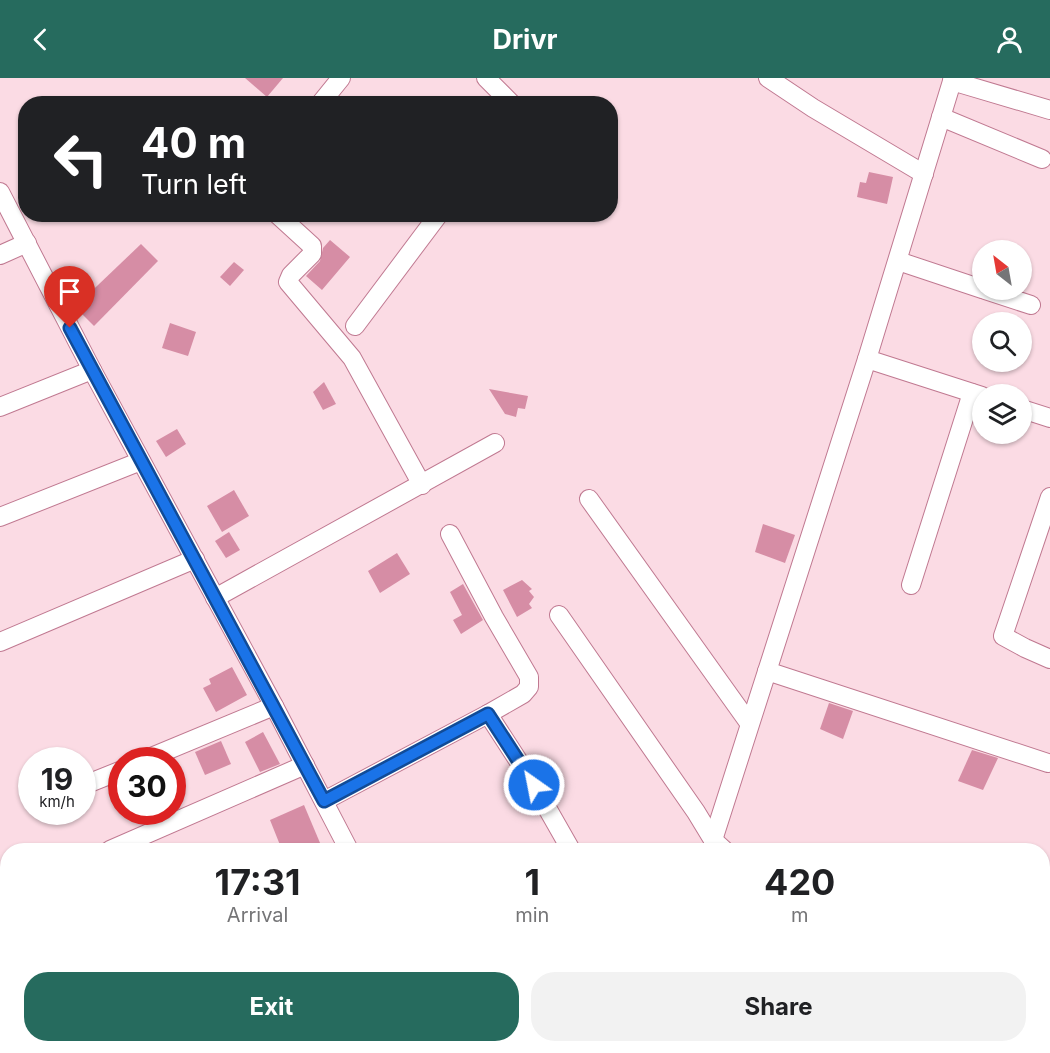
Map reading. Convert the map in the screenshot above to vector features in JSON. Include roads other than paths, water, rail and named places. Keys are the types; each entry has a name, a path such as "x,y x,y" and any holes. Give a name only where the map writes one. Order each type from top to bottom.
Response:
{"street":[{"path":"326,96 341,78"},
{"path":"486,78 504,96"},
{"path":"768,78 813,108 924,174"},
{"path":"719,843 749,723 867,359 953,79 1050,110"},
{"path":"941,117 1042,159"},
{"path":"0,192 92,370 345,843"},
{"path":"286,222 312,246 312,254 291,275 288,282 352,358 422,485"},
{"path":"355,326 433,222"},
{"path":"0,255 27,243"},
{"path":"898,261 972,285"},
{"path":"1018,300 1031,304"},
{"path":"867,359 972,393"},
{"path":"0,407 92,370"},
{"path":"911,585 972,409"},
{"path":"1032,412 1050,418"},
{"path":"215,597 495,444"},
{"path":"0,517 141,461"},
{"path":"1050,496 1003,636 1050,659"},
{"path":"589,500 749,723"},
{"path":"324,801 488,714 523,694 529,687 529,677 450,534"},
{"path":"0,642 195,560"},
{"path":"559,615 717,843"},
{"path":"767,671 1048,763"},
{"path":"175,747 274,706"},
{"path":"488,714 534,785 567,843"},
{"path":"126,843 305,765"}]}
